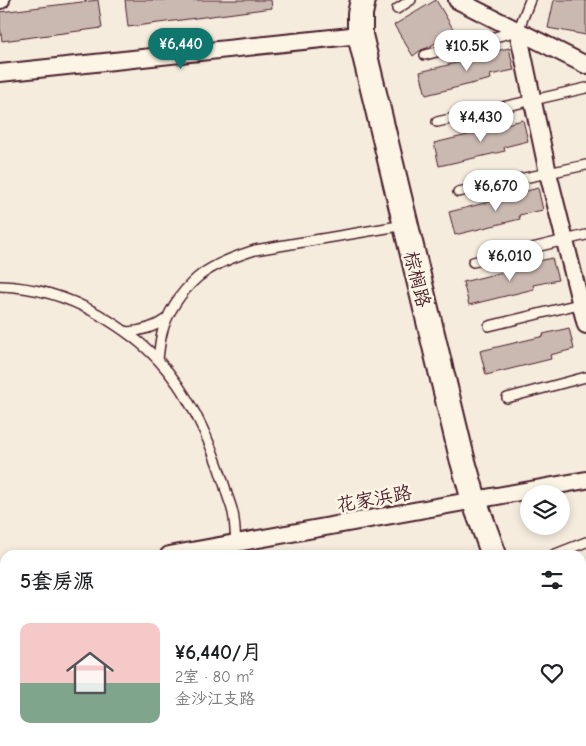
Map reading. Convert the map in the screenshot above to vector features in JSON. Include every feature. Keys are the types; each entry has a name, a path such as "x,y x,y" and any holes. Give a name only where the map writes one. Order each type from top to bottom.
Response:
{"street":[{"name":"棕榈路","path":"363,0 360,14 360,35 462,458 474,500 492,550"},
{"path":"457,0 586,65"},
{"path":"518,31 548,173 583,303 586,324"},
{"path":"0,73 360,35"},
{"name":"花家浜路","path":"197,550 586,480"}],"lane":[{"path":"397,9 411,0"},
{"path":"425,55 518,31 530,0"},
{"path":"437,122 586,88"},
{"path":"458,192 586,165"},
{"path":"158,359 166,319 175,304 197,277 214,267 236,256 256,250 405,225"},
{"path":"474,262 586,235"},
{"path":"0,286 13,286 55,295 91,310 127,332 158,359 183,392 217,462 233,513 236,543"},
{"path":"489,326 583,303"},
{"path":"127,332 149,329 166,319"},
{"path":"506,398 586,377"},
{"path":"566,550 586,542"}],"building":[{"path":"98,0 102,28 2,41 0,12"},
{"path":"125,0 271,0 272,8 128,27"},
{"path":"436,0 455,32 413,56 394,25"},
{"path":"554,0 586,0 586,35 548,28"},
{"path":"509,48 514,70 490,75 491,79 426,95 420,72"},
{"path":"523,120 528,141 504,147 505,151 439,166 434,143"},
{"path":"538,188 543,210 519,215 520,219 455,235 449,212"},
{"path":"552,258 558,280 533,285 534,289 469,305 463,282"},
{"path":"569,328 574,349 550,355 551,359 486,375 480,351"}]}
